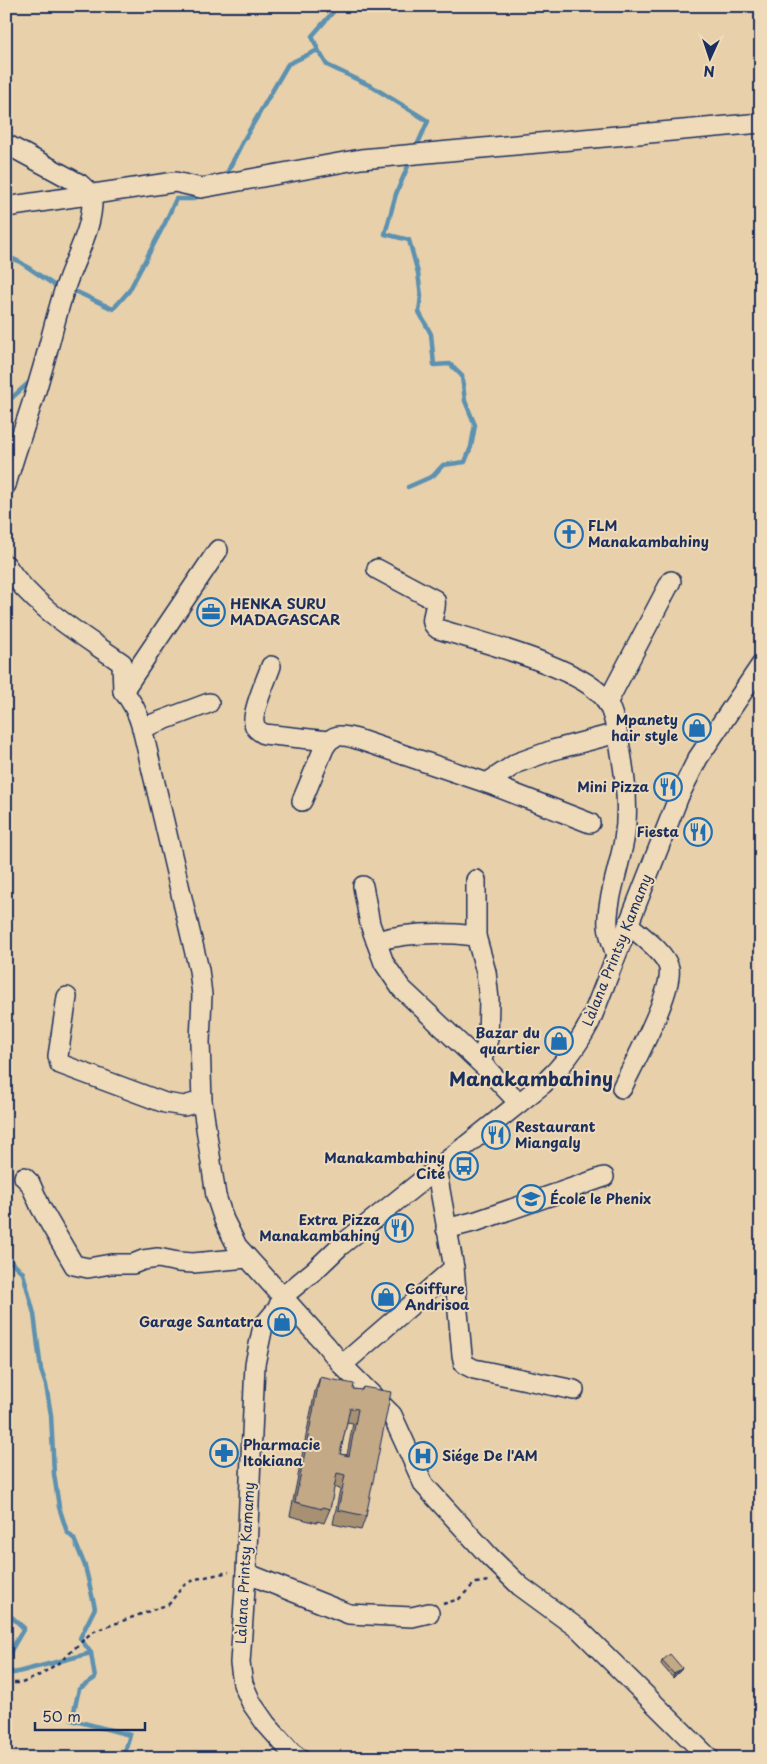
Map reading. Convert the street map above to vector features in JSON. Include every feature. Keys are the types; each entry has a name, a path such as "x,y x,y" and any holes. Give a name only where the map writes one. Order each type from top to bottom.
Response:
{"street":[{"path":"6,207 176,182 201,188 360,159 761,123"},
{"path":"6,144 80,184 92,195 93,209 90,224 64,290 40,378 6,485"},
{"path":"123,691 218,550"},
{"path":"6,565 40,605 122,663 123,691 138,713 199,970 202,995 200,1042 202,1101 216,1196 224,1220 237,1246 342,1365 392,1415 424,1485 489,1556 520,1586 580,1630 709,1758"},
{"path":"377,569 435,600 437,607 432,623 438,629 542,662 586,682 600,692 608,703 617,733 623,764 626,812 625,833 608,924 616,955"},
{"path":"608,703 671,581"},
{"name":"Làlana Printsy Kamamy","path":"294,1756 266,1724 252,1704 243,1684 240,1663 255,1364 263,1326 278,1308 282,1298 316,1270 340,1246 556,1072 581,1039 590,1022 679,796 694,765 723,719 761,665"},
{"path":"271,666 255,713 254,723 257,730 264,734 328,741"},
{"path":"142,728 209,703"},
{"path":"487,783 517,763 553,750 617,733"},
{"path":"302,801 328,741 336,736 343,735 487,783 590,823"},
{"path":"476,880 476,936 486,972 489,1000 488,1039 481,1063"},
{"path":"363,886 370,924 384,963 401,988 481,1063 519,1103"},
{"path":"622,1088 662,1003 669,983 669,968 659,952 628,924"},
{"path":"376,941 394,936 423,933 450,933 476,936"},
{"path":"68,997 58,1056 60,1064 165,1103 184,1106 202,1101"},
{"path":"436,1168 454,1268 464,1364 474,1369 574,1390"},
{"path":"24,1176 30,1183 41,1208 74,1265 88,1268 111,1264 133,1264 142,1260 158,1258 193,1263 247,1258"},
{"path":"446,1228 477,1221 604,1178"},
{"path":"342,1365 454,1268"},
{"path":"246,1571 350,1614 412,1617 429,1613"}],"path":[{"path":"6,1683 22,1683 38,1676 60,1662 92,1632 169,1604 183,1586 196,1579 246,1571"},
{"path":"429,1613 436,1607 458,1599 475,1584 490,1581 496,1582"}],"building":[{"path":"320,1377 354,1384 353,1389 362,1390 363,1387 391,1392 366,1516 338,1510 345,1475 337,1473 330,1509 322,1507 322,1509 295,1502","holes":["350,1408 358,1409 349,1456 340,1454"]},
{"path":"670,1654 682,1668 674,1674 662,1661"}],"waterway":[{"path":"225,177 242,143 288,64 318,50 312,36 333,12 335,6"},
{"path":"318,50 327,65 371,86 428,121 415,150"},
{"path":"408,487 433,476 443,465 465,462 471,447 475,425 465,401 462,376 450,364 434,365 431,334 419,312 421,296 418,273 409,240 385,234 396,194 411,159"},
{"path":"69,291 77,292 113,309 129,291 176,199 192,199 202,195"},
{"path":"6,256 20,262 60,289"},
{"path":"6,403 33,379"},
{"path":"6,1257 23,1273 34,1314 41,1370 46,1385 51,1415 54,1474 59,1507 67,1532 74,1539 85,1566 95,1608 80,1638 91,1653 95,1678 79,1689 72,1720 130,1735 123,1758"},
{"path":"6,1612 24,1628 6,1659"},
{"path":"6,1664 8,1670 14,1673 91,1653"}],"place":[{"name":"FLM Manakambahiny","path":"569,534"},
{"name":"HENKA SURU MADAGASCAR","path":"211,612"},
{"name":"Mpanety hair style","path":"697,728"},
{"name":"Mini Pizza","path":"668,787"},
{"name":"Fiesta","path":"698,832"},
{"name":"Bazar du quartier","path":"559,1041"},
{"name":"Restaurant Miangaly","path":"496,1135"},
{"name":"Manakambahiny Cité","path":"464,1166"},
{"name":"École le Phenix","path":"531,1199"},
{"name":"Extra Pizza Manakambahiny","path":"399,1228"},
{"name":"Coiffure Andrisoa","path":"386,1297"},
{"name":"Garage Santatra","path":"282,1322"},
{"name":"Pharmacie Itokiana","path":"224,1453"},
{"name":"Siége De l'AM","path":"423,1456"}],"district":[{"name":"Manakambahiny","path":"531,1079"}]}
